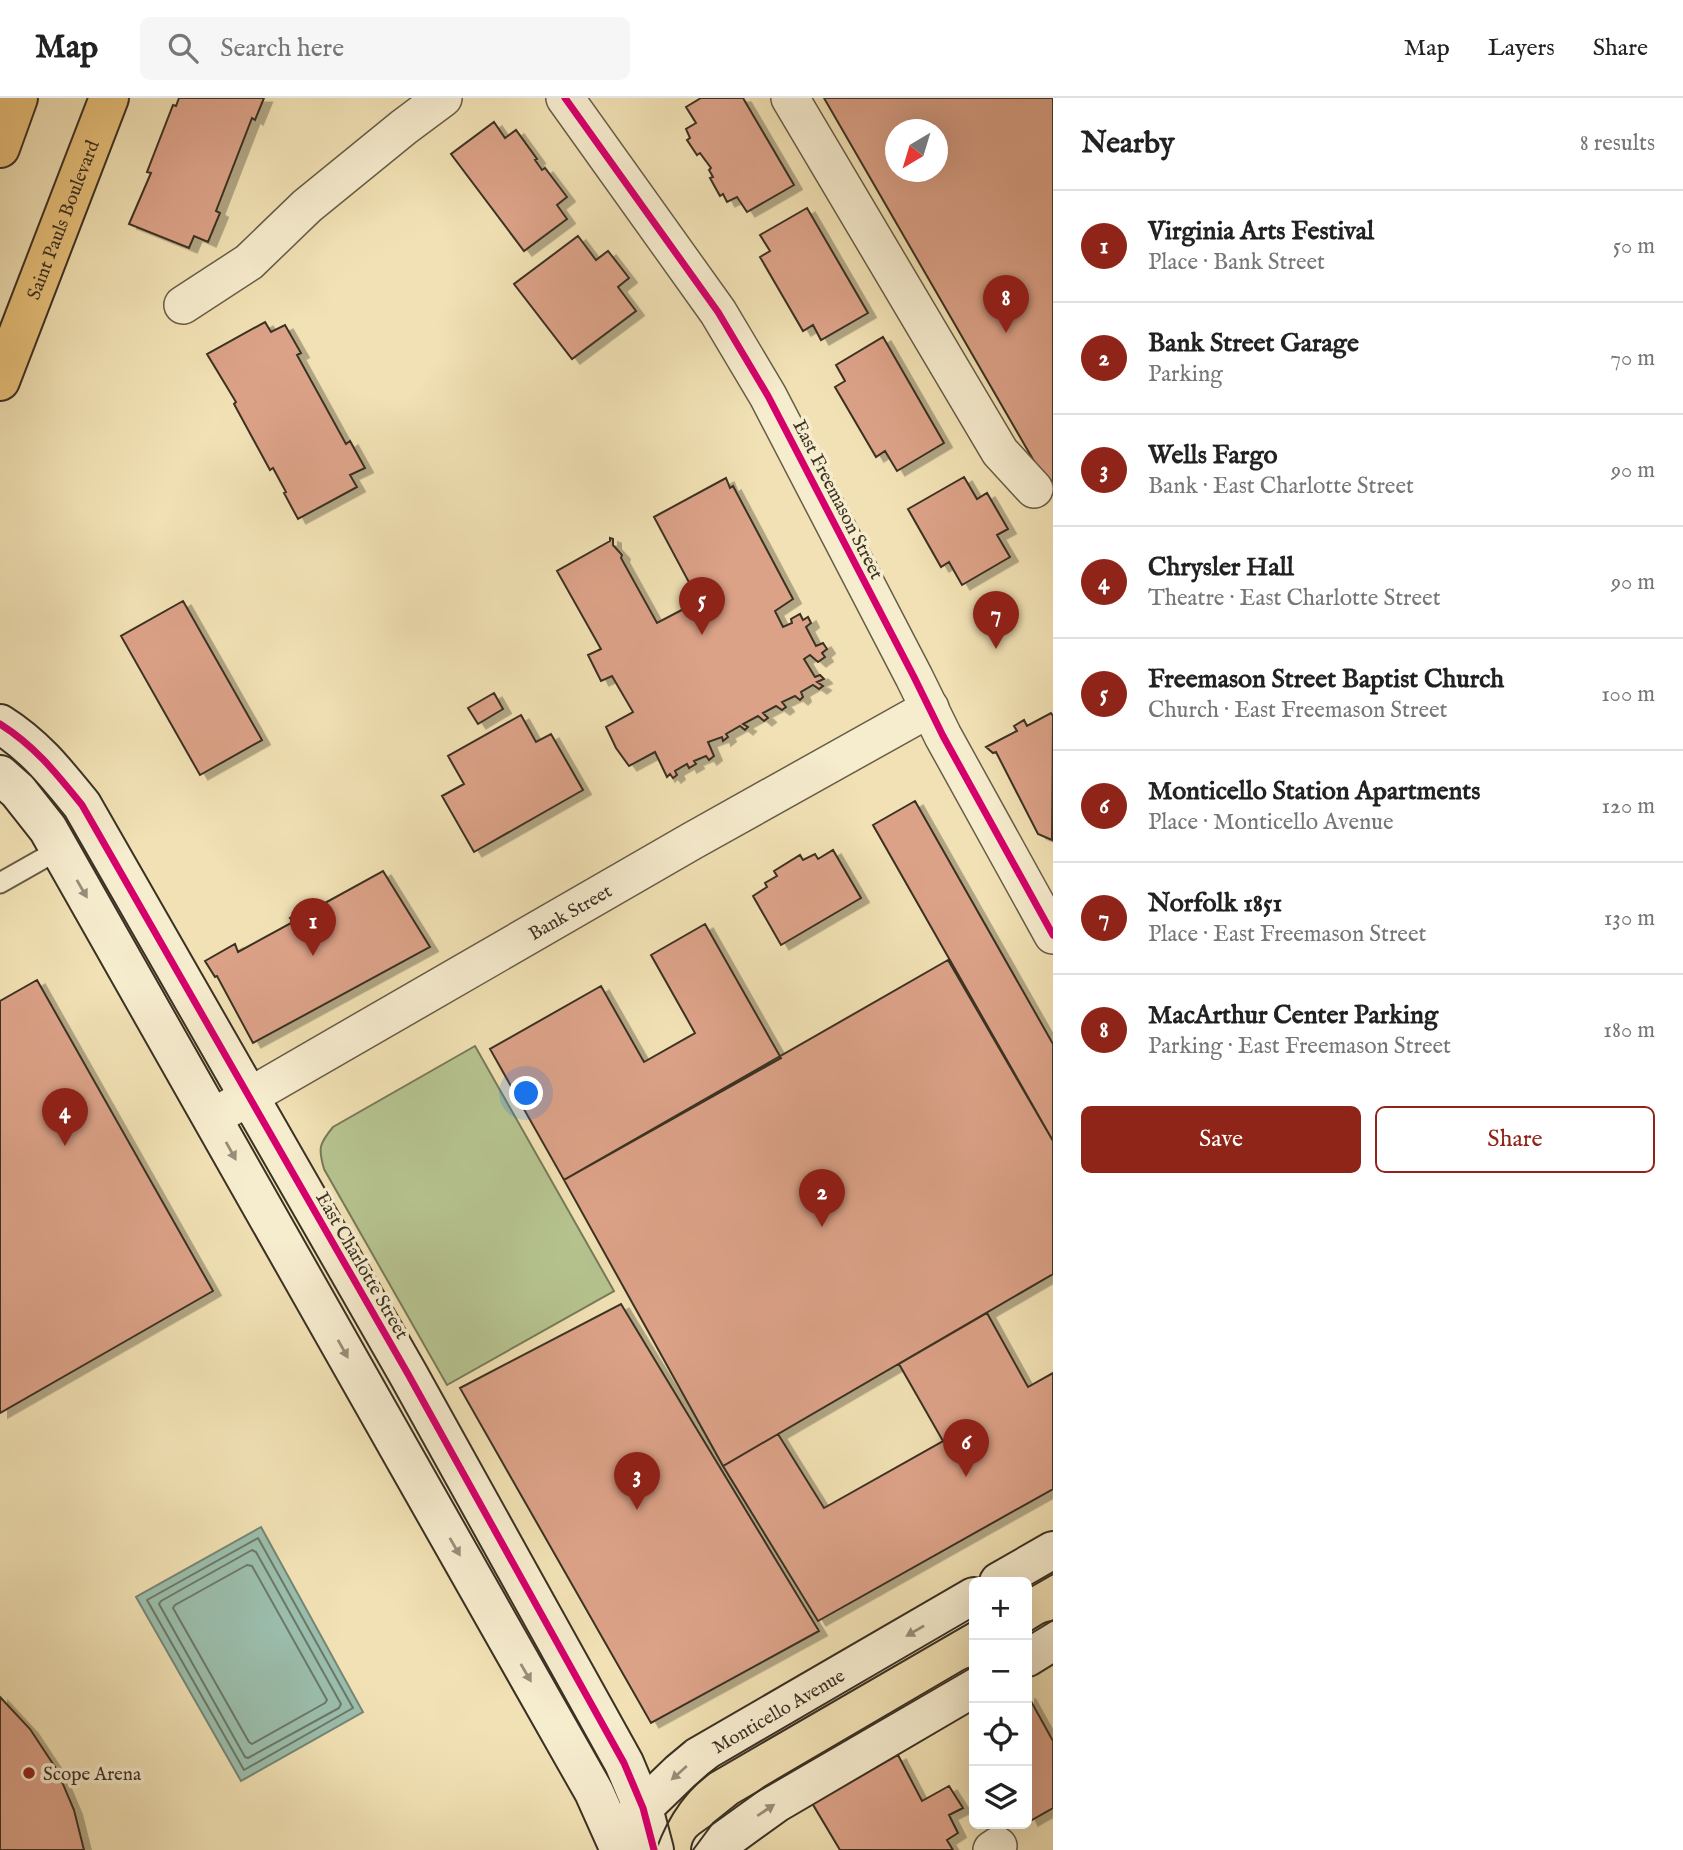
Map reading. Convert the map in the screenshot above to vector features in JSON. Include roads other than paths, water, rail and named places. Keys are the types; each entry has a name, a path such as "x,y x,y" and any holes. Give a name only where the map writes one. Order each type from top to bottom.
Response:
{"main road":[{"path":"0,148 18,98"},
{"name":"Saint Pauls Boulevard","path":"0,381 109,98"}],"street":[{"path":"183,304 249,262 307,206 443,98"},
{"name":"East Freemason Street","path":"565,98 725,324 768,396 930,708 1053,935"},
{"path":"790,98 1000,452 1034,489"},
{"name":"Bank Street","path":"212,1118 680,847 930,708"},
{"name":"East Charlotte Street","path":"0,724 20,737 48,762 82,805 408,1374 604,1726 631,1776 654,1850"},
{"path":"0,775 34,809 60,849 588,1781 612,1845"},
{"path":"1008,1577 1053,1551"},
{"name":"Monticello Avenue","path":"612,1845 643,1808 698,1757 969,1600"},
{"path":"1032,1654 1053,1642"},
{"path":"711,1850 776,1804 969,1690"}],"lane":[{"path":"0,883 60,849"}],"water":[{"path":"261,1527 363,1712 241,1781 136,1597"}],"tram line":[{"path":"1032,1584 1053,1572"},
{"path":"656,1850 680,1803 718,1766 969,1620"},
{"path":"1032,1633 1053,1620"},
{"path":"693,1850 713,1823 738,1803 969,1669"}],"place":[{"name":"MacArthur Center Parking","path":"1006,333"},
{"name":"Freemason Street Baptist Church","path":"702,635"},
{"name":"Norfolk 1851","path":"996,649"},
{"name":"Virginia Arts Festival","path":"313,956"},
{"name":"Chrysler Hall","path":"65,1146"},
{"name":"Bank Street Garage","path":"822,1227"},
{"name":"Monticello Station Apartments","path":"966,1477"},
{"name":"Wells Fargo","path":"637,1510"},
{"name":"Scope Arena","path":"29,1773"}]}
